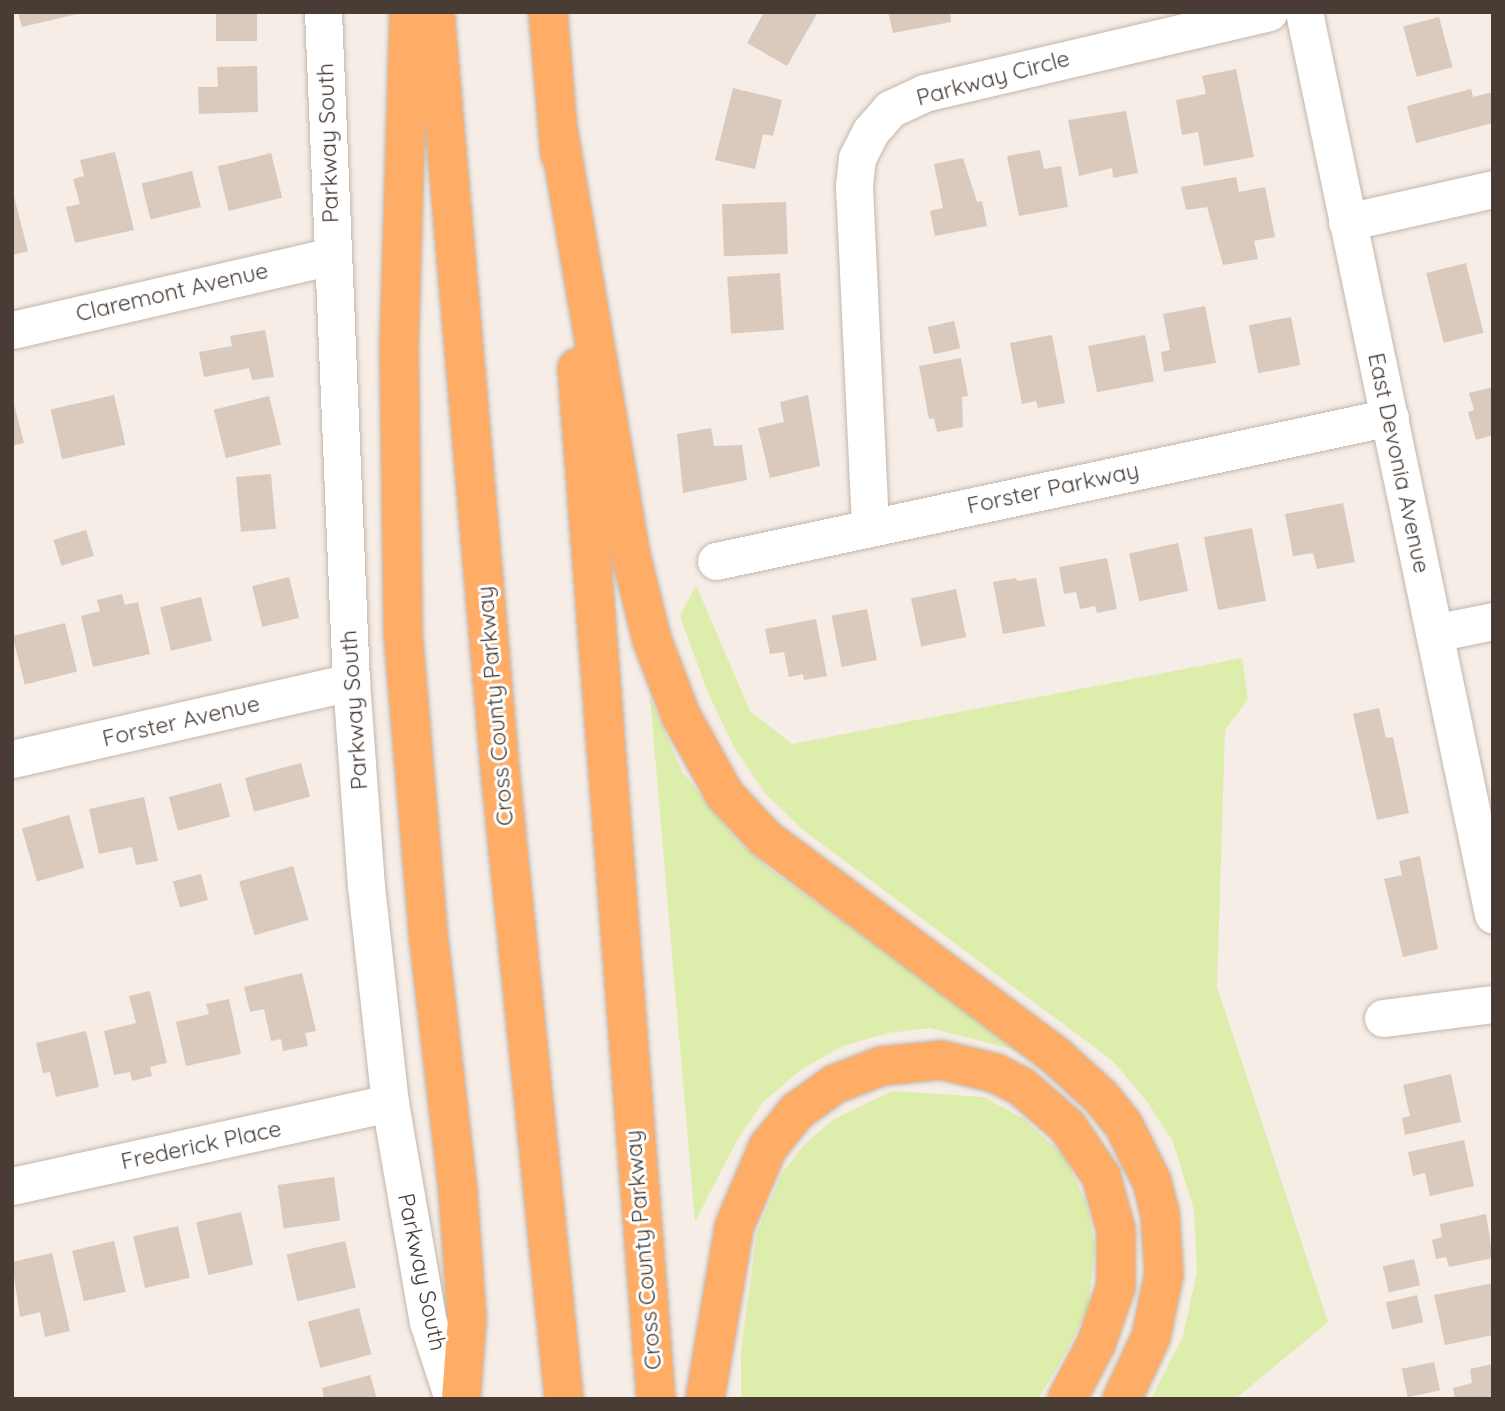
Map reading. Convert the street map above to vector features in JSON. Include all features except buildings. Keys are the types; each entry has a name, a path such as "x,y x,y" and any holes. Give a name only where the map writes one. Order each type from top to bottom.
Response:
{"highway":[{"path":"409,12 399,343 403,634 428,928 458,1193 467,1319 461,1399"},
{"name":"Cross County Parkway","path":"435,12 502,784 564,1399"},
{"name":"Cross County Parkway","path":"548,12 656,1399"},
{"path":"558,129 631,556 652,640 681,716 726,795 765,838 1054,1054 1101,1097 1122,1124 1152,1182 1160,1214 1164,1274 1151,1337 1122,1399"},
{"path":"705,1399 734,1227 768,1147 797,1111 835,1084 882,1066 941,1060 995,1073 1021,1086 1067,1126 1101,1176 1116,1230 1116,1286 1100,1334 1068,1399"}],"street":[{"name":"Parkway South","path":"323,12 351,682 366,886 390,1103 428,1322 453,1399"},
{"name":"Parkway Circle","path":"870,526 853,186 857,158 871,131 890,109 924,93 1269,12"},
{"name":"East Devonia Avenue","path":"1304,12 1493,914"},
{"path":"1347,222 1493,189"},
{"name":"Claremont Avenue","path":"12,330 333,256"},
{"name":"Forster Parkway","path":"716,561 1390,417"},
{"path":"1434,633 1493,621"},
{"name":"Forster Avenue","path":"12,759 351,682"},
{"path":"1383,1018 1493,1004"},
{"name":"Frederick Place","path":"12,1186 390,1103"}],"green space":[{"path":"696,585 750,711 792,744 1242,658 1248,699 1225,730 1217,987 1328,1322 1235,1399 1151,1399 1183,1336 1197,1272 1194,1210 1173,1142 1146,1100 1113,1061 803,830 765,793 735,749 708,693 680,616"},
{"path":"650,697 683,773 735,838 767,867 1024,1052 930,1028 888,1033 843,1046 802,1069 763,1102 736,1142 695,1222"},
{"path":"892,1091 984,1097 1024,1119 1065,1157 1087,1205 1095,1247 1088,1308 1038,1399 741,1399 741,1350 757,1232 782,1173 806,1143 834,1119"}]}
